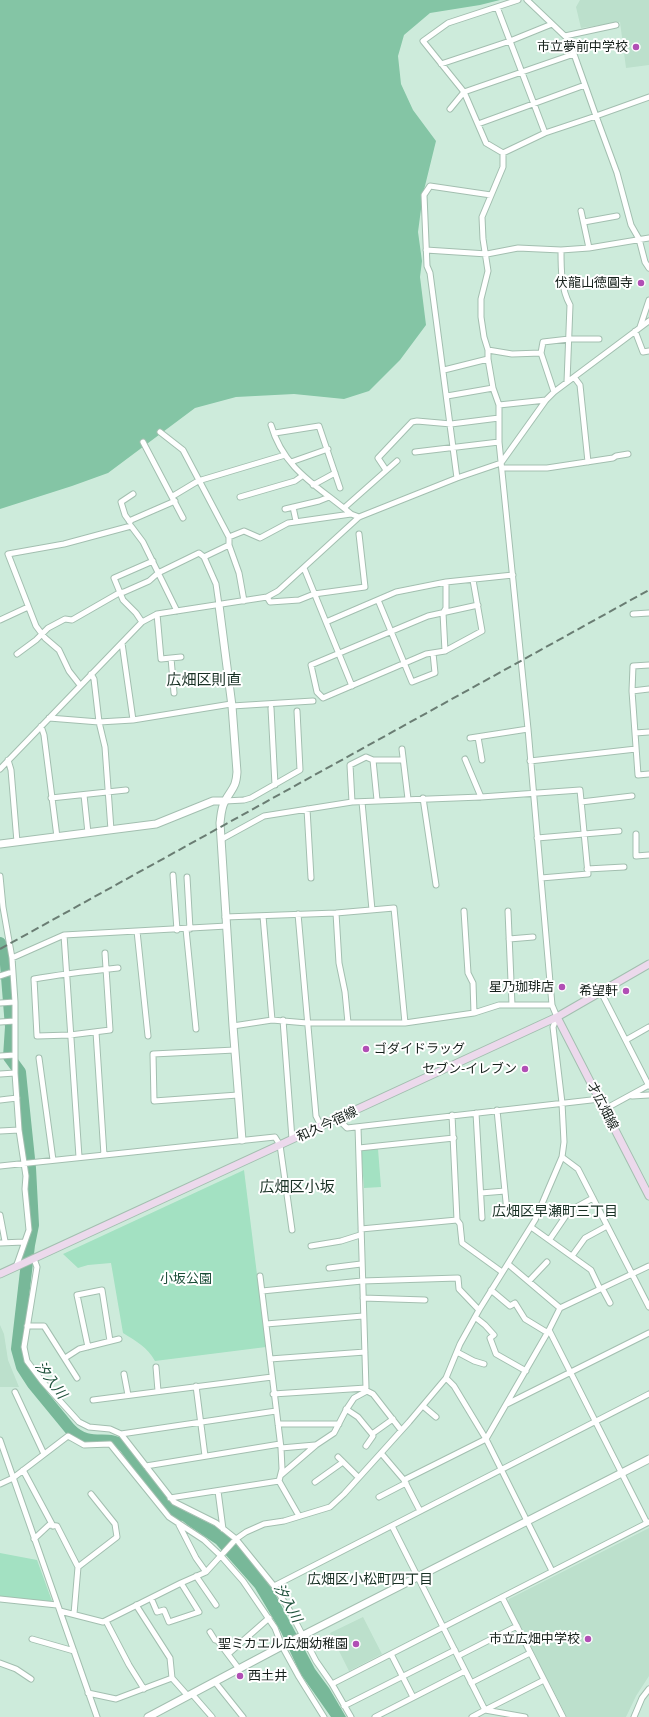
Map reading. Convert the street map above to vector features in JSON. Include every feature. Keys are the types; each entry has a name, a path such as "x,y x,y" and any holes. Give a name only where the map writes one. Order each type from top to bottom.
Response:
{"main road":[{"name":"和久今宿線","path":"0,1274 340,1118 557,1016 649,964"},
{"name":"才広畑線","path":"557,1016 649,1196"}],"street":[{"path":"503,153 486,143 464,92 423,42 448,23 518,0"},
{"path":"527,0 569,40 617,173 631,225 638,239 645,262 649,268"},
{"path":"497,7 545,133"},
{"path":"441,64 510,41 552,24"},
{"path":"565,36 616,25"},
{"path":"450,109 464,92 574,54"},
{"path":"478,124 585,85"},
{"path":"503,153 545,133 649,97"},
{"path":"60,1611 103,1622 106,1621 181,1582 206,1572 236,1539 264,1524 284,1521 330,1507 381,1453 446,1378 457,1352 475,1317 502,1272 532,1227 562,1157 564,1142 562,1103 553,1027 557,1016 552,1005 528,729 499,442 499,406 492,388 488,350 484,337 481,317 481,298 488,271 483,239 482,217 503,167 503,153"},
{"path":"457,478 444,370 430,273 427,266 424,196 430,186 491,196"},
{"path":"581,211 589,248"},
{"path":"584,222 617,216"},
{"path":"426,250 486,254 518,248 561,250 589,248 649,238"},
{"path":"561,250 561,269 566,297 570,305 567,382"},
{"path":"649,300 638,329 643,352 649,350"},
{"path":"502,465 546,400 554,392 649,321"},
{"path":"554,392 541,353 543,342 569,339 599,339"},
{"path":"488,350 512,354 541,353"},
{"path":"444,370 488,359"},
{"path":"574,377 580,385 588,462"},
{"path":"447,396 492,388"},
{"path":"499,406 546,400"},
{"path":"386,470 378,458 412,422 416,421 451,424 499,418"},
{"path":"271,426 285,455 302,476 351,514 359,518"},
{"path":"275,433 319,426 340,488"},
{"path":"160,432 183,450 198,481 211,500 229,537 229,544 240,573 244,600"},
{"path":"143,442 158,472 174,498 183,518"},
{"path":"415,452 499,442"},
{"path":"291,462 328,449"},
{"path":"0,769 142,622 156,614 267,597 278,591 359,518 457,478 502,465 546,468 613,458 628,454"},
{"path":"129,521 174,498 198,481 285,455"},
{"path":"344,508 397,461"},
{"path":"313,485 335,473"},
{"path":"240,497 295,481 302,476"},
{"path":"133,494 121,502 125,515 143,542 177,611"},
{"path":"285,509 319,501 329,497"},
{"path":"293,507 296,521"},
{"path":"229,537 246,530 260,538 288,523 351,514"},
{"path":"80,685 69,671 59,650 41,633 28,607 8,554 64,544 131,526"},
{"path":"267,597 270,602 299,600 314,594 365,587 359,534"},
{"path":"204,557 229,544"},
{"path":"18,654 36,640 41,633 65,619 72,620 120,593 149,581 158,573 199,553 204,557 216,584 231,705 237,776 232,791 225,801 220,816 233,1026 242,1140"},
{"path":"142,622 136,613 123,600 114,578 153,561"},
{"path":"304,568 352,686"},
{"path":"326,622 396,592 446,582 513,575"},
{"path":"473,580 478,605 482,631 445,652 426,654 323,698 317,692 311,665 428,616 478,605"},
{"path":"445,652 443,613 446,608 446,582"},
{"path":"378,600 412,682 435,673 433,653"},
{"path":"0,620 28,607"},
{"path":"633,614 649,613"},
{"path":"156,614 161,659 181,656"},
{"path":"122,643 133,720"},
{"path":"170,658 174,694"},
{"path":"649,664 633,666 632,691 638,775 649,774"},
{"path":"92,674 105,747 107,792 111,830"},
{"path":"632,691 649,690"},
{"path":"49,718 100,722 133,720 231,705 313,701"},
{"path":"271,708 274,785"},
{"path":"0,844 156,824 212,801 244,800 300,770 297,711"},
{"path":"41,726 44,735 57,837"},
{"path":"470,738 528,729"},
{"path":"635,732 649,732"},
{"path":"478,737 482,760"},
{"path":"402,749 402,760 408,799"},
{"path":"530,761 636,749"},
{"path":"352,802 350,765 366,758 373,760 402,760"},
{"path":"465,759 481,797"},
{"path":"8,760 11,770 17,842"},
{"path":"373,760 377,800"},
{"path":"51,798 126,790"},
{"path":"222,839 264,816 352,802 423,798 481,797 580,790 588,874 541,878"},
{"path":"84,795 88,833"},
{"path":"581,802 632,796"},
{"path":"423,798 436,885"},
{"path":"362,802 372,910"},
{"path":"307,809 311,878"},
{"path":"537,838 619,831"},
{"path":"636,834 636,856 649,855"},
{"path":"587,869 624,867"},
{"path":"173,875 177,930"},
{"path":"0,876 3,907 12,958 15,1021 15,1073 19,1130 25,1163 25,1189 29,1230 24,1242 18,1266"},
{"path":"187,877 188,929 196,1029"},
{"path":"226,917 336,913 394,908 405,1022"},
{"path":"464,911 468,973 473,983 474,1013"},
{"path":"508,911 512,1005"},
{"path":"336,913 339,963 345,992 348,1023"},
{"path":"298,914 316,1116 321,1126"},
{"path":"263,916 272,1020"},
{"path":"12,958 64,935 177,930 227,926"},
{"path":"137,931 148,1036"},
{"path":"64,935 79,1157"},
{"path":"509,939 533,937"},
{"path":"105,953 106,969 110,1030 70,1035 37,1036 34,979 66,973 106,969 118,968"},
{"path":"2,975 12,972"},
{"path":"601,992 649,1085 605,1109"},
{"path":"3,1003 14,1002"},
{"path":"233,1026 272,1020 308,1023 405,1022 474,1013 499,1005 552,1005"},
{"path":"283,1020 292,1139"},
{"path":"0,1022 15,1021"},
{"path":"626,1040 649,1026"},
{"path":"96,1032 104,1155"},
{"path":"235,1050 153,1054 154,1101 238,1096"},
{"path":"0,1056 15,1055"},
{"path":"39,1058 53,1160"},
{"path":"0,1074 15,1073"},
{"path":"630,1096 649,1095"},
{"path":"0,1100 17,1098"},
{"path":"340,1118 347,1128 600,1099"},
{"path":"497,1110 507,1212"},
{"path":"476,1113 482,1218"},
{"path":"452,1115 454,1138 454,1182 457,1220 460,1224 462,1243 502,1272"},
{"path":"358,1127 361,1264 367,1389"},
{"path":"0,1131 19,1130"},
{"path":"0,1166 275,1137 280,1145 292,1230"},
{"path":"359,1148 454,1138"},
{"path":"562,1157 578,1169 649,1308"},
{"path":"481,1193 505,1191"},
{"path":"550,1239 569,1211 593,1198"},
{"path":"0,1215 2,1242 24,1242"},
{"path":"311,1246 341,1241 361,1232 457,1220"},
{"path":"572,1256 585,1238 607,1226"},
{"path":"532,1227 591,1270 610,1303"},
{"path":"34,1259 37,1267 24,1347 27,1361 42,1381 79,1422 89,1427 110,1429 121,1434 174,1502 216,1523 236,1539 274,1586 316,1661 332,1684 350,1717"},
{"path":"529,1281 547,1262"},
{"path":"329,1268 361,1264"},
{"path":"508,1264 560,1308"},
{"path":"379,1497 486,1439 526,1371 560,1308 649,1266"},
{"path":"260,1276 273,1394 278,1424 281,1475 279,1482 299,1516"},
{"path":"262,1291 362,1281 458,1278 459,1288 479,1310"},
{"path":"88,1347 77,1295 102,1290 110,1341"},
{"path":"332,1684 648,1523 548,1332 525,1319 515,1303 510,1306 491,1290"},
{"path":"363,1298 425,1300"},
{"path":"266,1324 363,1316"},
{"path":"475,1317 494,1335 490,1338 496,1354 526,1371"},
{"path":"27,1326 44,1326 77,1378"},
{"path":"506,1405 649,1333"},
{"path":"65,1358 79,1349 119,1339"},
{"path":"270,1359 365,1352"},
{"path":"457,1352 474,1361 484,1364"},
{"path":"156,1367 158,1391"},
{"path":"124,1374 128,1395"},
{"path":"93,1400 272,1377"},
{"path":"446,1378 454,1386 486,1439 552,1571"},
{"path":"196,1386 205,1456"},
{"path":"281,1475 316,1445 334,1432 346,1409 354,1398 367,1389"},
{"path":"273,1394 367,1389 373,1394 401,1430"},
{"path":"15,1392 44,1454"},
{"path":"274,1586 649,1394"},
{"path":"423,1406 436,1417"},
{"path":"346,1409 358,1417 372,1434"},
{"path":"121,1434 276,1412"},
{"path":"366,1446 373,1436 372,1434 393,1419"},
{"path":"278,1424 339,1424"},
{"path":"0,1484 13,1478 68,1436 84,1445 110,1444 169,1517 204,1540 221,1556 243,1581 275,1628 282,1646 299,1677 324,1717"},
{"path":"0,1440 97,1717"},
{"path":"146,1466 280,1446 316,1445"},
{"path":"381,1453 405,1482 420,1511"},
{"path":"338,1457 358,1477"},
{"path":"148,1717 282,1646 649,1459"},
{"path":"315,1482 343,1462"},
{"path":"22,1470 53,1526"},
{"path":"170,1498 279,1482"},
{"path":"218,1490 223,1528"},
{"path":"78,1567 117,1537 116,1524 91,1494"},
{"path":"178,1524 196,1558 206,1572"},
{"path":"34,1539 49,1525 57,1526 78,1567 74,1614"},
{"path":"392,1526 485,1710"},
{"path":"196,1576 216,1605"},
{"path":"151,1598 158,1612 164,1610 169,1622 199,1612 181,1582"},
{"path":"502,1597 563,1717"},
{"path":"0,1599 57,1605"},
{"path":"136,1605 170,1658 172,1678 212,1717"},
{"path":"228,1654 269,1618"},
{"path":"106,1621 129,1665 144,1689"},
{"path":"458,1656 517,1626"},
{"path":"210,1632 239,1669"},
{"path":"32,1639 74,1651"},
{"path":"344,1706 455,1650"},
{"path":"471,1683 530,1653"},
{"path":"391,1654 413,1697"},
{"path":"0,1663 16,1669 31,1679"},
{"path":"375,1717 465,1671"},
{"path":"88,1693 116,1699 172,1678"},
{"path":"472,1717 544,1680"},
{"path":"215,1682 243,1717"},
{"path":"634,1717 642,1698 649,1689"},
{"path":"485,1710 525,1717"}],"shaded area":[{"path":"0,0 500,0 480,5 430,13 404,35 398,56 401,84 413,110 436,141 423,194 418,232 422,261 420,277 426,325 400,360 369,391 344,399 294,394 236,397 195,408 108,473 0,509"},
{"name":"市立夢前中学校","path":"580,0 649,0 649,65 626,68 620,22 581,28 576,7"},
{"path":"0,1325 4,1334 8,1360 19,1387 0,1387"},
{"path":"158,1485 175,1506 217,1527 238,1545 273,1590 315,1669 329,1688 346,1717 331,1717 300,1673 281,1632 255,1588 216,1544 171,1512"},
{"name":"市立広畑中学校","path":"649,1528 649,1676 636,1696 626,1717 567,1717 508,1602 509,1599"},
{"name":"聖ミカエル広畑幼稚園","path":"363,1617 382,1654 349,1671 330,1633"}],"green space":[{"path":"378,1149 381,1187 364,1188 361,1150"},
{"name":"小坂公園","path":"244,1170 266,1347 155,1361 145,1348 123,1333 111,1263 88,1265 78,1268 63,1254"},
{"path":"0,1553 37,1560 52,1601 49,1603 0,1597"}],"waterway":[{"name":"汐入川","path":"0,943 5,952 11,1027 9,1057 20,1072 30,1168 33,1225 29,1245 17,1349 22,1367 33,1384 70,1429 77,1435 84,1438 91,1440 111,1441 124,1446 167,1504 180,1515"}],"railway":[{"path":"0,949 649,590"}],"place":[{"name":"市立夢前中学校","path":"636,47"},
{"name":"伏龍山徳圓寺","path":"641,283"},
{"name":"星乃珈琲店","path":"562,987"},
{"name":"希望軒","path":"626,991"},
{"name":"ゴダイドラッグ","path":"366,1049"},
{"name":"セブン-イレブン","path":"525,1069"},
{"name":"市立広畑中学校","path":"588,1639"},
{"name":"聖ミカエル広畑幼稚園","path":"356,1644"},
{"name":"西土井","path":"240,1676"}],"district":[{"name":"広畑区則直","path":"204,680"},
{"name":"広畑区小坂","path":"297,1187"},
{"name":"広畑区早瀬町三丁目","path":"555,1211"},
{"name":"広畑区小松町四丁目","path":"370,1579"}]}
